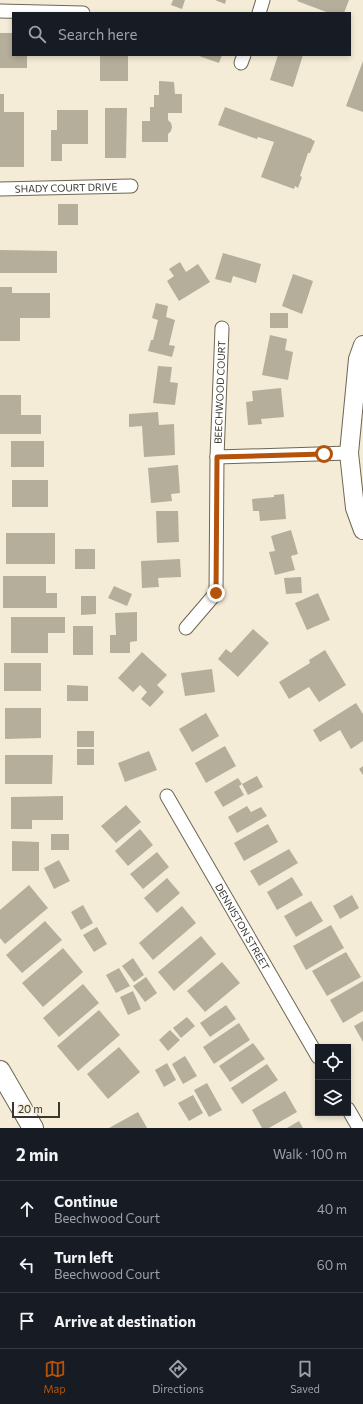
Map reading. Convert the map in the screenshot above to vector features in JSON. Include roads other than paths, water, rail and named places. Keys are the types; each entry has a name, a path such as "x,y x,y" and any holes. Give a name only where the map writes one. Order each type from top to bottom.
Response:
{"main road":[{"path":"363,344 358,359 349,453 363,530"},
{"path":"0,1071 33,1128"}],"street":[{"path":"259,12 263,0"},
{"path":"0,11 42,12"},
{"name":"SHADY COURT DRIVE","path":"0,189 131,186"},
{"name":"BEECHWOOD COURT","path":"186,628 216,593 217,457 222,328"},
{"name":"BEECHWOOD COURT","path":"217,457 349,453"},
{"name":"DENNISTON STREET","path":"167,796 315,1052"},
{"path":"351,1114 359,1128"}]}
